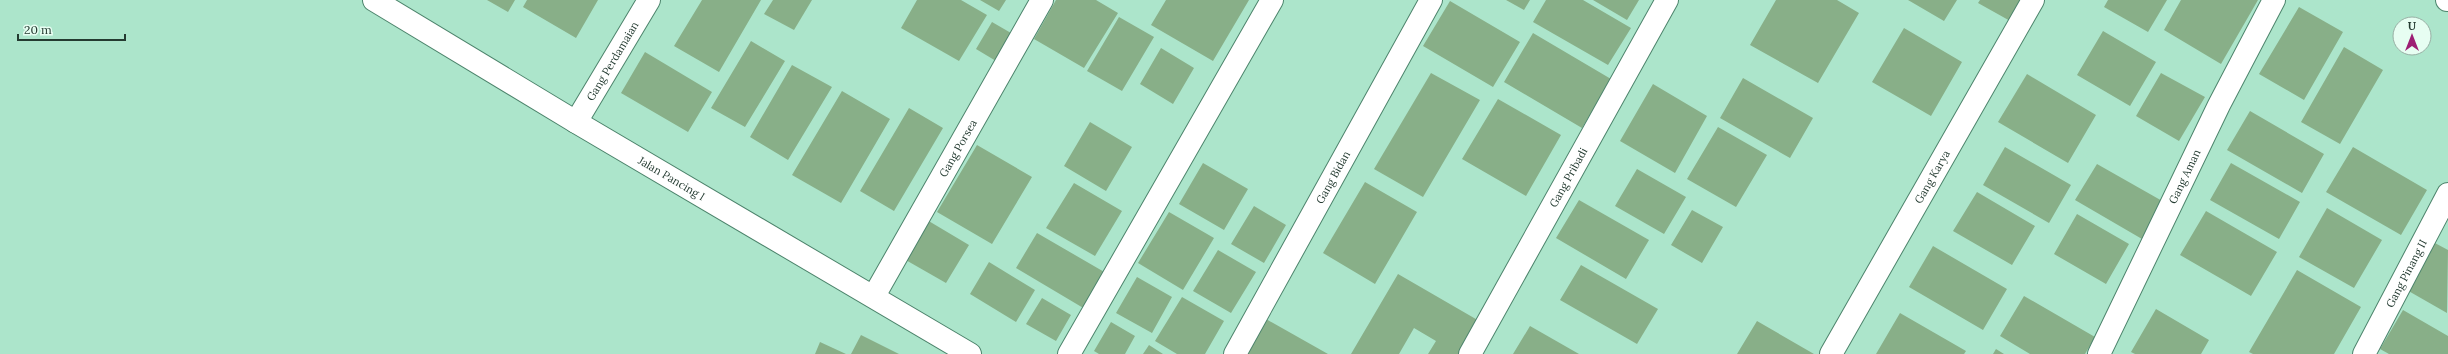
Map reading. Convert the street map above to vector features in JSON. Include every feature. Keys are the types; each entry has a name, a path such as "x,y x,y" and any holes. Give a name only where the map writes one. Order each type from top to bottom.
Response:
{"street":[{"name":"Jalan Pancing I","path":"374,0 576,122 874,296 970,354"},
{"name":"Gang Perdamaian","path":"576,122 649,0"},
{"name":"Gang Porsea","path":"874,296 1042,0"},
{"path":"1069,354 1272,0"},
{"name":"Gang Bidan","path":"1235,354 1431,0"},
{"name":"Gang Pribadi","path":"1470,354 1667,0"},
{"name":"Gang Karya","path":"1831,354 2033,0"},
{"name":"Gang Aman","path":"2099,354 2219,105 2274,0"},
{"name":"Gang Pinang II","path":"2364,354 2448,194"}],"building":[{"path":"487,0 515,0 508,12"},
{"path":"527,0 598,0 576,38 523,7"},
{"path":"702,0 761,0 719,72 674,46"},
{"path":"773,0 812,0 794,30 764,14"},
{"path":"917,0 961,0 987,15 959,61 901,28"},
{"path":"980,0 1006,0 999,11"},
{"path":"1056,0 1096,0 1118,13 1084,68 1034,39"},
{"path":"1166,0 1249,0 1213,61 1151,25"},
{"path":"1506,0 1530,0 1524,10"},
{"path":"1546,0 1583,0 1631,28 1608,65 1533,22"},
{"path":"1593,0 1639,0 1627,20"},
{"path":"1776,0 1837,0 1859,13 1818,83 1750,45"},
{"path":"1908,0 1957,0 1944,21"},
{"path":"1980,0 2025,0 2012,22 1978,3"},
{"path":"2108,0 2167,0 2148,32 2104,7"},
{"path":"2181,0 2258,0 2221,64 2164,30"},
{"path":"1450,1 1520,42 1493,87 1423,46"},
{"path":"2299,7 2343,32 2304,100 2259,74"},
{"path":"1119,17 1154,37 1122,91 1087,71"},
{"path":"992,22 1011,33 996,61 976,49"},
{"path":"1904,28 1962,62 1931,116 1872,82"},
{"path":"2103,31 2156,62 2130,106 2077,75"},
{"path":"1533,33 1611,79 1582,128 1504,82"},
{"path":"751,41 785,61 745,127 711,108"},
{"path":"2344,47 2383,70 2340,144 2301,122"},
{"path":"1161,48 1194,68 1173,104 1140,84"},
{"path":"645,52 712,92 688,132 621,93"},
{"path":"792,65 832,87 788,160 750,137"},
{"path":"1431,73 1480,100 1423,197 1374,169"},
{"path":"2161,73 2205,97 2179,141 2136,116"},
{"path":"2027,74 2096,115 2068,163 1998,122"},
{"path":"1743,78 1813,118 1790,158 1720,118"},
{"path":"1653,84 1707,116 1675,173 1620,141"},
{"path":"842,91 890,119 841,203 792,175"},
{"path":"1498,99 1561,135 1526,196 1462,159"},
{"path":"909,108 943,128 894,211 860,191"},
{"path":"2250,111 2324,154 2302,193 2227,150"},
{"path":"1090,122 1132,147 1106,191 1064,166"},
{"path":"1718,127 1767,155 1736,207 1687,179"},
{"path":"977,145 1032,177 992,244 937,212"},
{"path":"2005,147 2071,185 2049,223 1983,185"},
{"path":"2353,147 2427,190 2401,235 2326,192"},
{"path":"1203,163 1248,189 1224,230 1179,204"},
{"path":"2231,163 2300,202 2279,239 2210,200"},
{"path":"2097,164 2164,202 2142,239 2075,200"},
{"path":"1637,169 1686,197 1664,234 1615,206"},
{"path":"1365,182 1417,212 1375,284 1323,253"},
{"path":"1074,183 1122,211 1095,256 1046,228"},
{"path":"1977,192 2035,226 2012,265 1953,231"},
{"path":"1579,200 1649,240 1626,279 1556,238"},
{"path":"1254,206 1286,225 1264,263 1231,244"},
{"path":"2327,208 2382,240 2354,288 2299,257"},
{"path":"1692,210 1723,227 1702,263 1671,245"},
{"path":"2206,211 2277,252 2251,296 2180,255"},
{"path":"1169,212 1214,238 1183,290 1138,263"},
{"path":"2077,214 2129,244 2106,284 2054,254"},
{"path":"927,220 969,245 946,283 904,259"},
{"path":"1037,233 1106,273 1085,309 1016,268"},
{"path":"2433,242 2448,250 2447,313 2405,289"},
{"path":"1933,246 2007,289 1983,330 1909,287"},
{"path":"1218,250 1256,272 1231,313 1193,291"},
{"path":"989,262 1035,290 1016,322 970,294"},
{"path":"1581,265 1658,309 1637,344 1560,300"},
{"path":"2297,270 2361,307 2334,354 2253,354 2249,352"},
{"path":"1398,274 1481,322 1462,354 1428,354 1436,341 1414,328 1399,354 1351,354"},
{"path":"1137,277 1172,297 1152,333 1116,313"},
{"path":"2024,296 2095,337 2085,354 2030,354 2000,336"},
{"path":"1182,297 1224,321 1205,354 1177,354 1155,341"},
{"path":"1042,298 1071,315 1056,341 1026,324"},
{"path":"2156,309 2209,340 2201,354 2135,354 2131,352"},
{"path":"2403,310 2448,336 2448,354 2389,354 2380,349"},
{"path":"1900,313 1966,351 1964,354 1876,354"},
{"path":"1266,319 1328,354 1245,354"},
{"path":"1757,321 1814,354 1737,354"},
{"path":"1111,322 1135,336 1125,354 1099,354 1094,351"},
{"path":"1530,326 1579,354 1513,354"},
{"path":"861,335 899,354 851,354"},
{"path":"820,342 846,354 815,354"},
{"path":"1149,345 1163,354 1143,354"},
{"path":"1996,349 2004,354 1993,354"}]}
